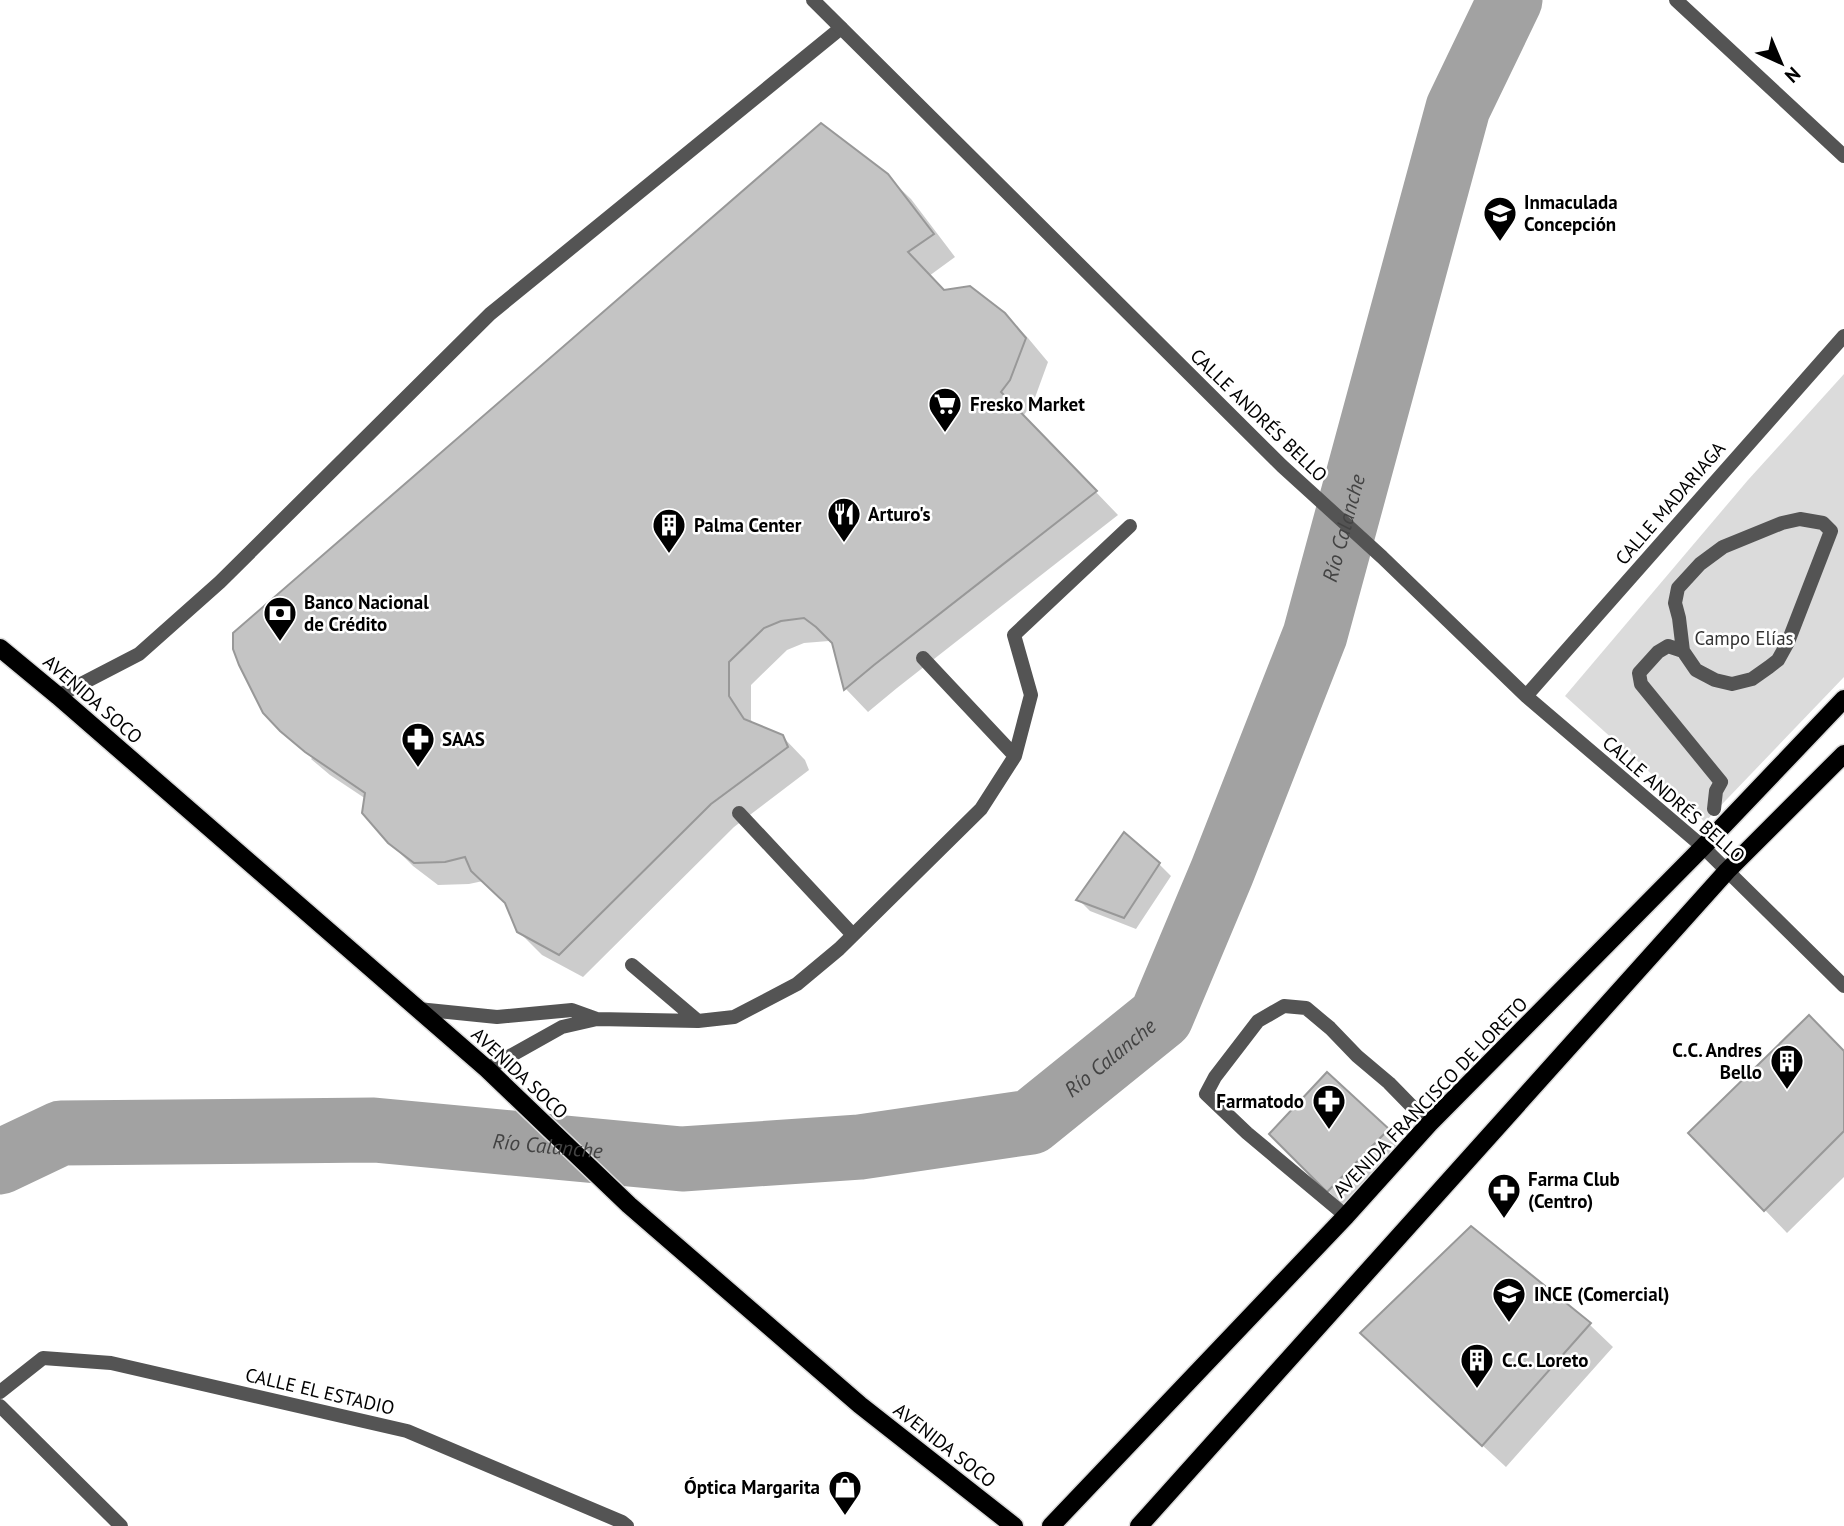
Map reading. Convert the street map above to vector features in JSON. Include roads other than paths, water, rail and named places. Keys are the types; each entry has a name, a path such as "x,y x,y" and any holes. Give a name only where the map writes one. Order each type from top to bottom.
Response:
{"main road":[{"name":"AVENIDA SOCO","path":"0,648 488,1069 629,1205 860,1405 1014,1526"},
{"name":"AVENIDA FRANCISCO DE LORETO","path":"1051,1526 1346,1216 1429,1124 1703,847 1844,699"},
{"path":"1139,1526 1727,871 1844,754"}],"street":[{"name":"CALLE ANDRÉS BELLO","path":"813,0 1282,466 1382,557 1526,696 1703,847 1844,986"},
{"path":"1676,0 1844,156"},
{"path":"58,696 139,654 220,583 490,314 841,28"},
{"name":"CALLE MADARIAGA","path":"1526,696 1844,336"},
{"path":"1683,651 1675,603 1678,588 1700,564 1723,547 1782,523 1800,519 1823,523 1831,531 1788,642 1778,660 1752,679 1732,684 1715,680 1696,670 1683,651 1668,646 1658,652 1639,673 1641,684 1721,782 1716,791 1714,809"},
{"path":"488,1069 562,1027 597,1019 698,1021 734,1017 797,984 839,949 981,809 1015,756 1031,695 1014,635 1130,526"},
{"path":"923,658 1015,756"},
{"path":"739,813 853,935"},
{"path":"632,965 698,1021"},
{"path":"1346,1216 1247,1133 1206,1094 1215,1077 1258,1021 1284,1006 1306,1008 1389,1083 1429,1124"},
{"path":"418,1009 497,1017 572,1010 597,1019"},
{"name":"CALLE EL ESTADIO","path":"0,1392 43,1358 110,1363 407,1431 627,1526"},
{"path":"0,1406 121,1526"}],"waterway":[{"name":"Río Calanche","path":"0,1162 61,1133 374,1130 682,1159 860,1147 1031,1122 1161,1017 1222,872 1315,635 1458,108 1510,0"}],"place":[{"name":"Inmaculada Concepción","path":"1500,243"},
{"name":"Fresko Market","path":"945,434"},
{"name":"Arturo's","path":"844,544"},
{"name":"Palma Center","path":"669,555"},
{"name":"Banco Nacional de Crédito","path":"280,643"},
{"name":"SAAS","path":"418,769"},
{"name":"C.C. Andres Bello","path":"1787,1091"},
{"name":"Farmatodo","path":"1329,1131"},
{"name":"Farma Club (Centro)","path":"1504,1220"},
{"name":"INCE (Comercial)","path":"1509,1324"},
{"name":"C.C. Loreto","path":"1477,1390"},
{"name":"Óptica Margarita","path":"845,1517"}],"park label":[{"name":"Campo Elías","path":"1744,638"}]}
